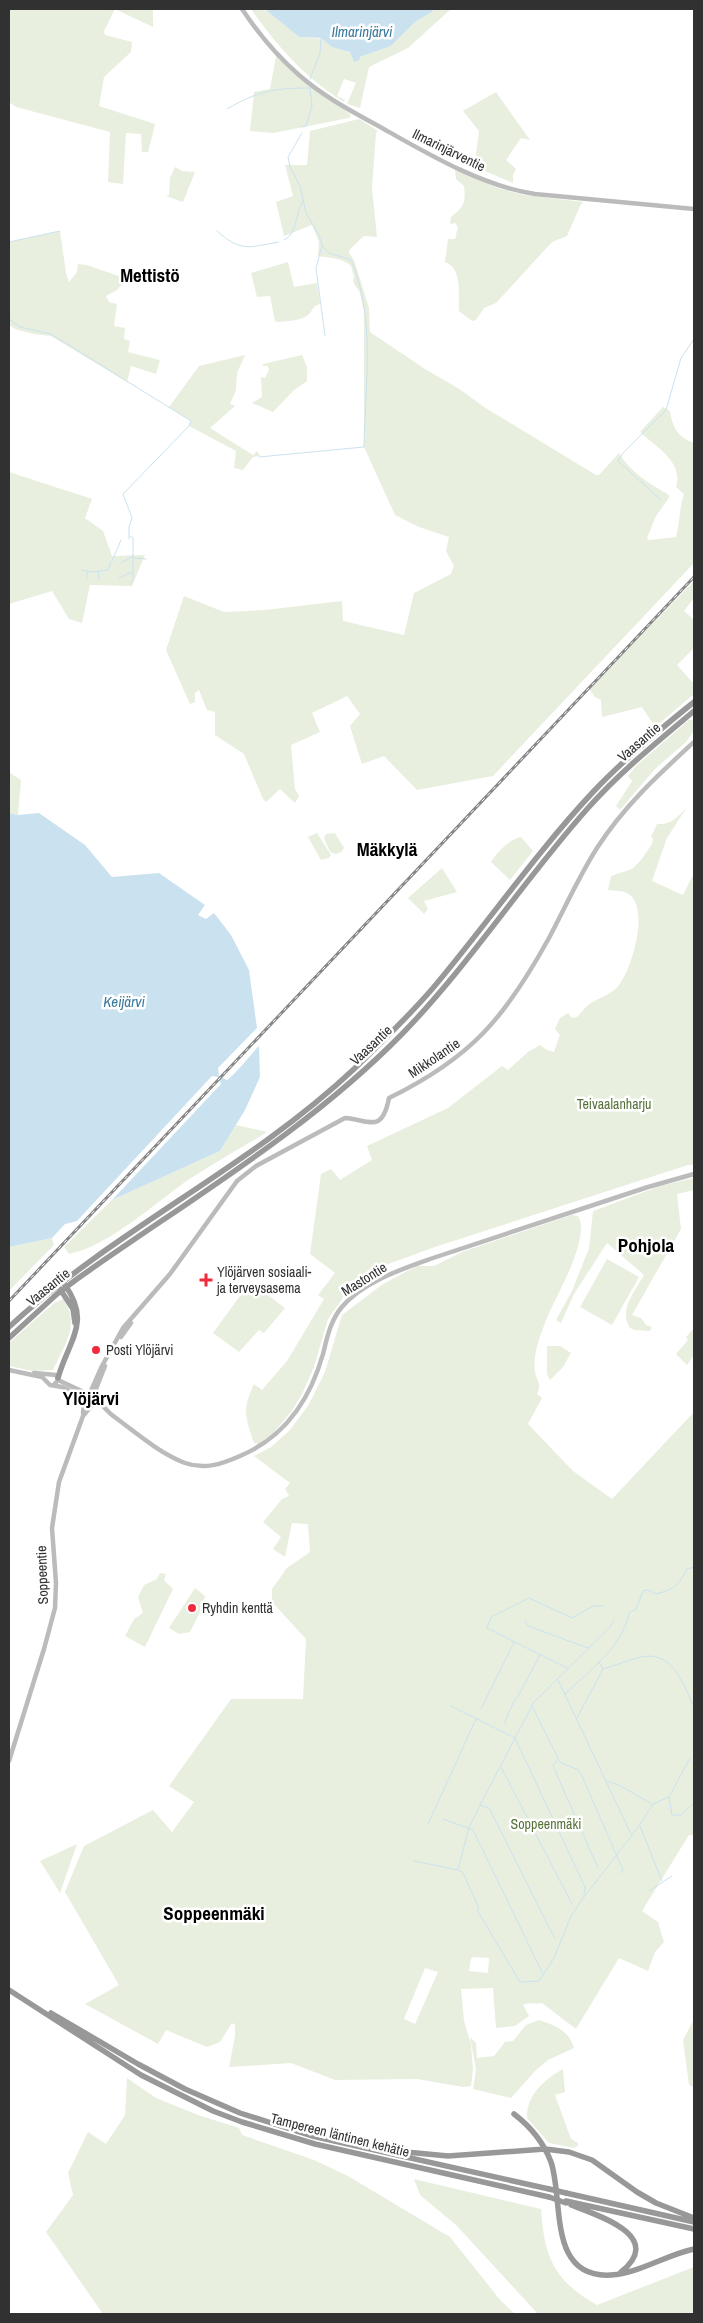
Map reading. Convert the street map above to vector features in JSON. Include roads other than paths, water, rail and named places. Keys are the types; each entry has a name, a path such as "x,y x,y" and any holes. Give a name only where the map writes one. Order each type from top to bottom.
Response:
{"highway":[{"name":"Vaasantie","path":"9,1327 60,1283 261,1143 352,1072 401,1024 431,990 561,827 592,793 637,749 694,702"},
{"name":"Vaasantie","path":"9,1338 64,1289 298,1125 384,1051 449,981 590,806 647,750 694,711"},
{"path":"55,1377 74,1328 73,1309 60,1283"},
{"name":"Tampereen läntinen kehätie","path":"9,1986 89,2037 185,2088 240,2113 284,2128 361,2148 694,2222"},
{"name":"Tampereen läntinen kehätie","path":"9,1990 141,2075 242,2122 315,2144 566,2202 694,2229"},
{"path":"514,2114 533,2131 545,2149 554,2173 560,2229 567,2252 575,2263 589,2272 603,2275 619,2274 677,2253 694,2249"},
{"path":"361,2148 448,2156 545,2149 569,2152 592,2160 637,2192 664,2206 694,2218"},
{"path":"566,2202 614,2222 630,2234 635,2245 634,2256 630,2264 619,2274"}],"main road":[{"name":"Ilmarinjärventie","path":"242,9 278,54 321,92 408,143 488,181 512,190 535,194 694,208"},
{"name":"Mikkolantie","path":"87,1397 114,1343 173,1271 229,1191 245,1173 311,1134 345,1118 367,1123 376,1122 383,1115 389,1098 436,1073 485,1034 524,979 549,939 596,849 612,826 647,785 694,742"},
{"name":"Mastontie","path":"94,1401 157,1448 179,1460 204,1466 229,1461 263,1445 292,1418 313,1382 336,1314 349,1300 364,1289 420,1263 648,1187 694,1174"},
{"name":"Mikkolantie","path":"94,1401 107,1361 133,1318"},
{"path":"9,1369 55,1377 94,1401"},
{"path":"9,1369 39,1376 49,1384 94,1401"},
{"path":"47,1381 48,1376 55,1377"},
{"path":"54,1385 55,1377"},
{"name":"Soppeentie","path":"9,1761 54,1617 56,1596 52,1544 55,1504 66,1460 83,1416 87,1397"},
{"name":"Soppeentie","path":"83,1416 94,1401"}],"water":[{"name":"Ilmarinjärvi","path":"265,9 434,9 415,22 391,46 360,57 359,60 354,62 350,52 332,47 321,38 299,37"},
{"name":"Keijärvi","path":"9,813 18,815 39,813 85,845 112,877 159,873 205,905 198,915 206,919 214,913 231,935 249,970 257,1028 218,1068 219,1076 227,1080 230,1078 259,1046 260,1077 245,1110 220,1151 112,1200 221,1084 218,1077 212,1076 77,1221 65,1224 52,1238 9,1247"}],"waterway":[{"path":"310,79 320,53 321,38"},
{"path":"227,109 257,94 277,90 310,88 312,106 306,126 302,127"},
{"path":"259,457 364,447 367,376 364,305 359,282 351,260 329,253 322,245 319,235 306,213 300,186 290,167 288,157 302,133"},
{"path":"284,240 292,233 303,201"},
{"path":"9,242 60,231"},
{"path":"217,231 233,243 246,247 279,242"},
{"path":"322,246 316,268 325,336"},
{"path":"9,319 20,327 51,334 191,421 189,426 123,494 132,518 129,527 129,539"},
{"path":"660,499 618,461 623,453 666,410 681,358 694,339"},
{"path":"130,536 133,538 133,580 130,583"},
{"path":"112,561 121,540"},
{"path":"121,563 133,556"},
{"path":"134,558 146,559"},
{"path":"82,570 93,572 108,570 111,562"},
{"path":"98,571 99,579"},
{"path":"87,572 87,579"},
{"path":"119,578 132,572"},
{"path":"565,1694 604,1658 612,1648 620,1637 629,1613 636,1609 643,1591 648,1590 656,1594 667,1591 678,1584 687,1569 694,1567"},
{"path":"567,1668 487,1628 491,1617 529,1598 572,1618 593,1606 604,1606"},
{"path":"458,1869 469,1828 534,1702 610,1627 614,1620"},
{"path":"525,1621 528,1626 588,1648"},
{"path":"481,1709 514,1642"},
{"path":"504,1724 515,1699 540,1655"},
{"path":"603,1669 638,1658 658,1657 666,1661 678,1674 694,1707"},
{"path":"577,1718 603,1669 599,1662"},
{"path":"558,1680 631,1834"},
{"path":"451,1706 515,1738 585,1887 584,1895"},
{"path":"532,1706 560,1762 578,1770 582,1776 623,1870 621,1873"},
{"path":"428,1824 475,1721 478,1719"},
{"path":"414,1861 458,1870 463,1873 479,1908 477,1910 520,1982 539,1981 554,1958 571,1916 639,1826 653,1804 669,1797 690,1758"},
{"path":"557,1760 553,1766 598,1868"},
{"path":"501,1767 572,1904"},
{"path":"607,1781 619,1785 652,1804"},
{"path":"669,1798 672,1815 681,1815 694,1803"},
{"path":"480,1805 489,1808 555,1939"},
{"path":"443,1819 473,1830 543,1974"},
{"path":"640,1826 662,1881"},
{"path":"649,1891 672,1876"}],"railway":[{"path":"9,1301 694,577"}],"place":[{"name":"Ylöjärven sosiaali- ja terveysasema","path":"206,1280"},
{"name":"Posti Ylöjärvi","path":"96,1350"},
{"name":"Ryhdin kenttä","path":"192,1608"}],"district":[{"name":"Mettistö","path":"150,275"},
{"name":"Mäkkylä","path":"387,849"},
{"name":"Pohjola","path":"646,1245"},
{"name":"Ylöjärvi","path":"91,1398"},
{"name":"Soppeenmäki","path":"214,1913"}],"park label":[{"name":"Teivaalanharju","path":"614,1104"}]}
